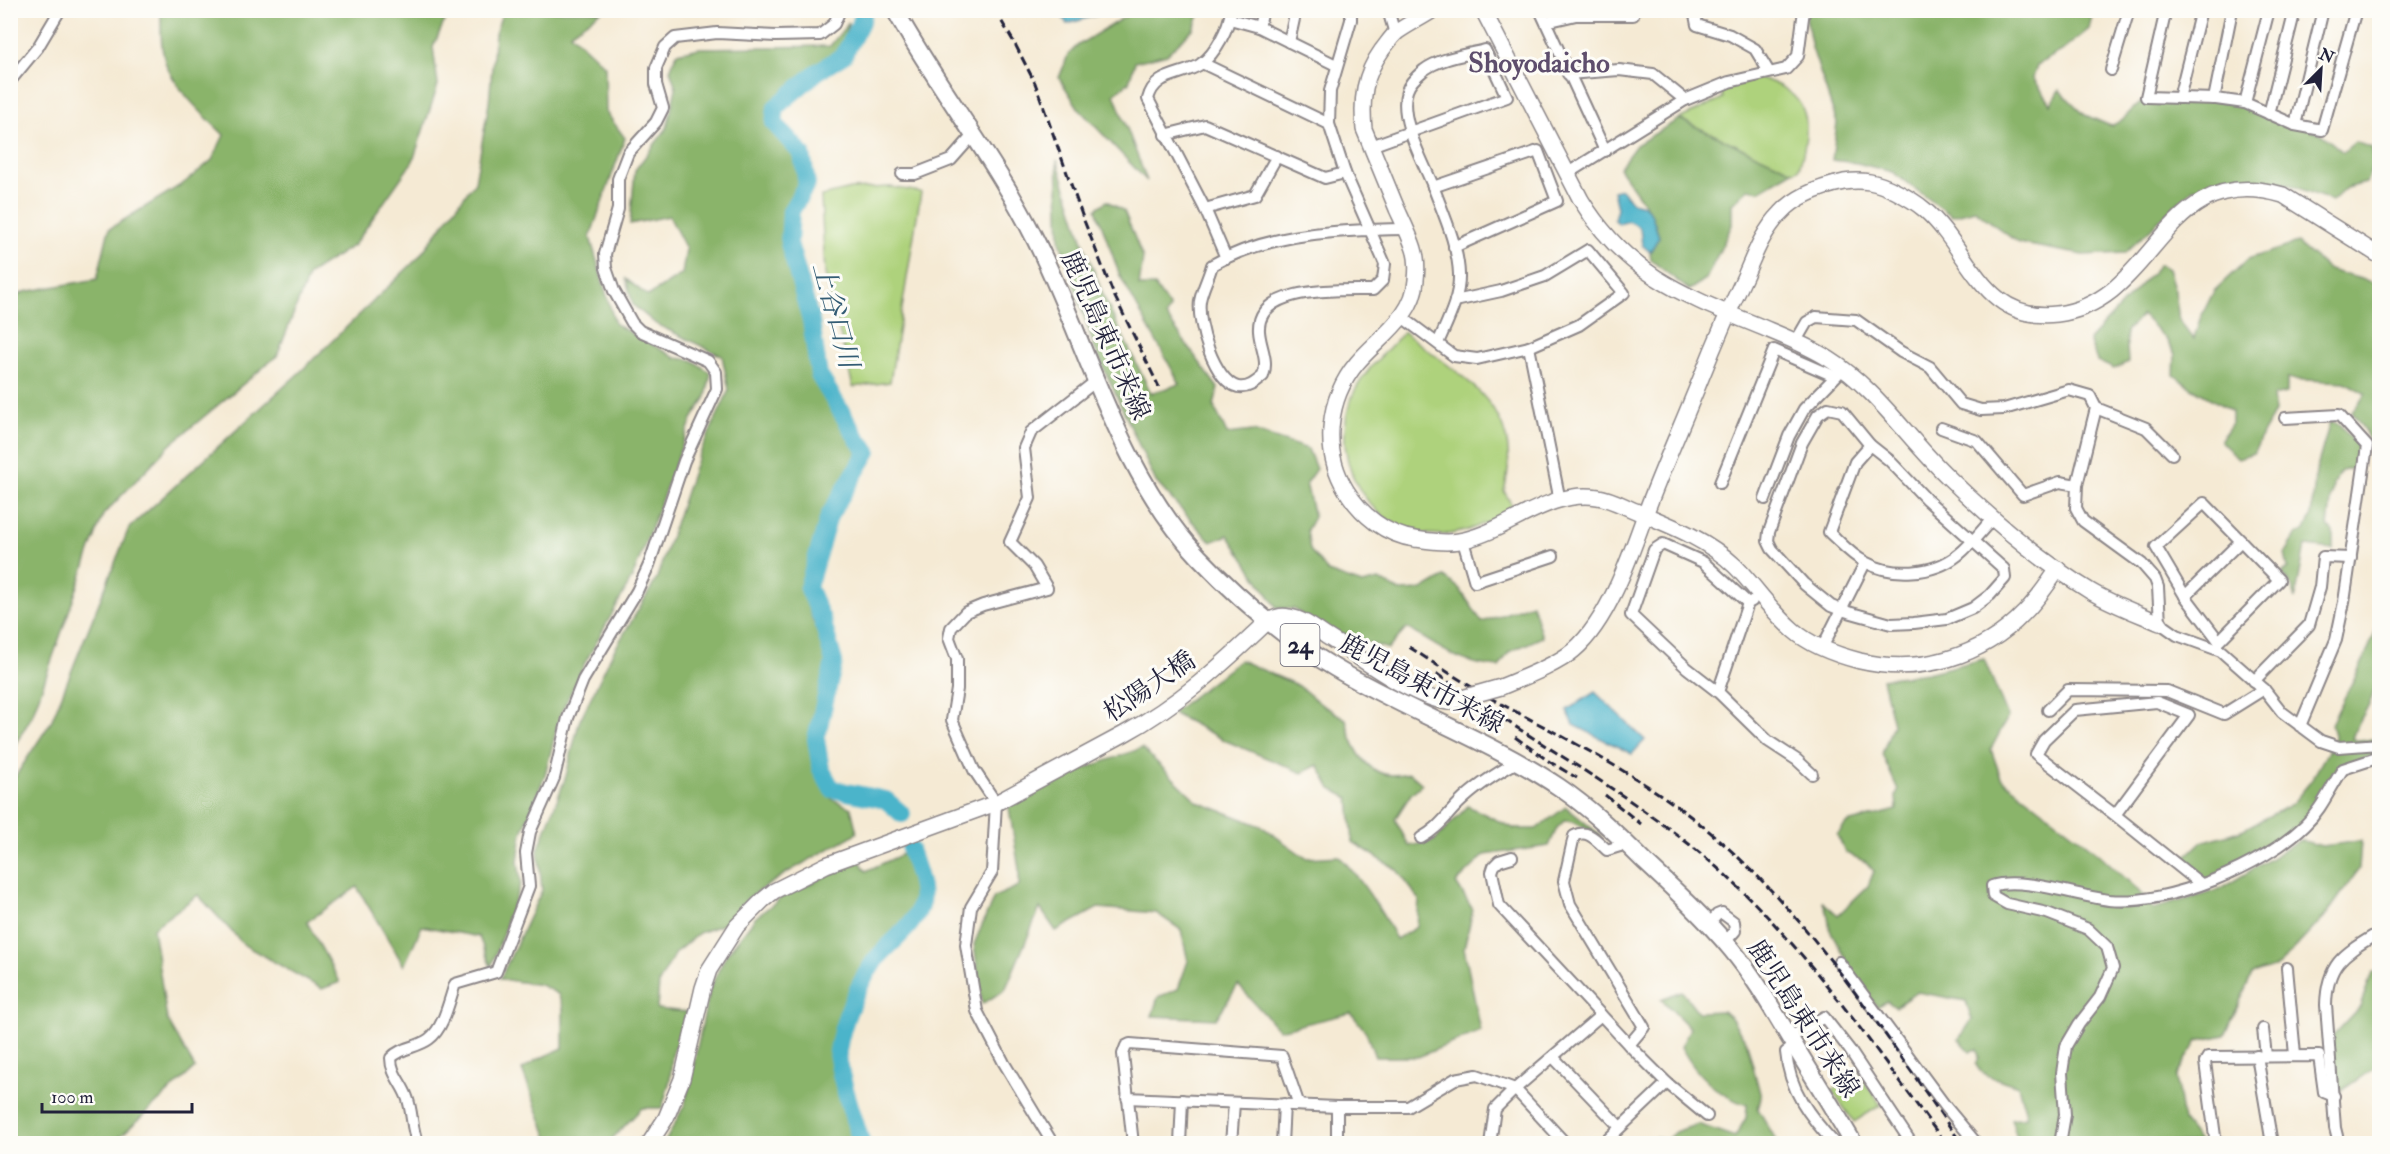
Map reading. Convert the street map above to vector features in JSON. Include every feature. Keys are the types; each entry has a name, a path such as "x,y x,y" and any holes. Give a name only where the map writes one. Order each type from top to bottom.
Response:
{"main road":[{"name":"鹿児島東市来線","path":"895,10 919,55 974,134 1015,200 1037,242 1096,381 1135,464 1161,512 1200,558 1267,622 1336,669 1517,762 1560,787 1624,841 1725,942 1774,1009 1854,1143"}],"street":[{"path":"10,81 38,47 60,10"},
{"path":"418,1143 414,1135 408,1097 391,1069 391,1058 396,1052 429,1039 441,1023 455,984 496,972 529,886 526,853 530,832 554,777 567,718 583,680 637,591 649,565 684,461 717,389 716,372 708,361 640,331 632,323 614,291 606,268 605,254 618,209 618,179 628,153 656,122 663,108 656,84 656,68 665,46 675,38 717,33 776,36 820,35 834,24 840,10"},
{"path":"1259,27 1263,10"},
{"path":"1289,42 1296,10"},
{"path":"1351,10 1351,20 1330,91 1329,124 1345,173 1370,230 1385,264 1383,280 1373,290 1324,290 1290,297 1269,307 1263,314 1259,331 1266,369 1263,376 1254,384 1246,387 1238,387 1222,376 1202,331 1200,302 1212,265 1226,258 1300,234 1370,230 1406,229"},
{"path":"1388,10 1395,34"},
{"path":"1433,10 1395,34 1375,60 1367,76 1364,90 1362,111 1364,129 1415,251 1417,278 1414,295 1402,317 1355,365 1344,384 1330,430 1331,454 1338,474 1356,504 1370,519 1391,532 1427,540 1463,541 1502,526 1533,510 1575,496 1598,497 1645,515 1718,551 1736,568 1754,599"},
{"path":"1483,10 1594,221 1623,253 1671,288 1796,341 1878,399 1948,477 1993,518 2058,569 2111,602 2160,623 2176,635 2220,646"},
{"path":"1540,10 1605,151"},
{"path":"1546,22 1576,15 1633,15 1634,10"},
{"path":"1694,10 1697,26 1730,35 1755,50 1769,72"},
{"path":"1568,173 1684,100 1729,82 1786,69 1798,56 1804,10"},
{"path":"2111,70 2128,10"},
{"path":"2166,10 2146,98 2214,99 2245,103 2295,125 2322,130 2356,10"},
{"path":"2179,98 2201,10"},
{"path":"2214,99 2232,10"},
{"path":"2245,103 2269,10"},
{"path":"2269,114 2295,10"},
{"path":"2295,125 2323,10"},
{"path":"2371,10 2379,13"},
{"path":"1226,258 1204,209 1148,99 1151,88 1162,79 1202,63 1218,43 1231,15 1336,65"},
{"path":"1371,146 1410,131 1507,97 1485,50 1427,68 1412,82 1406,96 1410,131 1454,247 1459,274 1455,302 1437,343"},
{"path":"1202,63 1329,124"},
{"path":"1568,74 1619,70 1653,74 1684,100"},
{"path":"1165,135 1205,124 1325,178 1345,173"},
{"path":"902,174 915,174 951,160 974,134"},
{"path":"1433,187 1538,151 1557,201 1454,247"},
{"path":"1204,209 1255,195 1277,156"},
{"path":"1267,622 1281,616 1301,621 1416,692 1437,701 1448,702 1501,687 1573,651 1599,623 1728,313 1766,231 1782,211 1824,186 1870,180 1896,192 1925,210 1988,291 2008,306 2031,313 2056,314 2097,302 2119,285 2170,225 2204,198 2233,189 2269,191 2283,195 2379,256"},
{"path":"1402,317 1454,356 1478,359 1529,347 1579,325 1624,293 1588,250 1545,276 1500,291 1455,302"},
{"path":"1796,341 1807,322 1816,317 1856,320 1901,352 1930,368 1961,404 1981,410 2004,409 2069,390 2090,396 2096,408 2077,485 2076,508 2083,521 2142,564 2155,579 2158,587 2160,623"},
{"path":"1529,347 1560,501"},
{"path":"1720,483 1774,350 1840,373"},
{"path":"1765,499 1789,436 1803,409 1840,373"},
{"path":"1053,1143 1004,1063 978,1011 966,945 971,907 992,872 996,803 974,770 952,720 957,688 957,659 949,638 951,628 966,612 982,605 1047,588 1034,566 1011,542 1030,498 1024,448 1030,432 1096,381"},
{"path":"1828,408 1842,411 1870,445 1972,542 2004,569 2005,578 1990,595 1973,608 1947,619 1891,624 1831,606 1804,584 1768,542 1769,532 1802,442 1818,415 1828,408"},
{"path":"2096,408 2146,428 2172,454"},
{"path":"2285,418 2339,415 2367,446 2344,602 2336,640 2300,726"},
{"path":"1941,428 1977,441 2023,495 2060,482 2077,485"},
{"path":"1870,445 1855,462 1829,532 1865,563 1884,570 1904,572 1930,569 1957,557 1993,518"},
{"path":"2220,646 2279,580 2204,502 2156,547 2185,596 2220,646 2264,689 2282,712 2330,745 2339,747 2379,744"},
{"path":"1463,541 1475,582 1553,556"},
{"path":"2185,596 2241,541"},
{"path":"1812,774 1797,760 1768,741 1718,692 1687,668 1631,615 1654,550 1663,544 1703,562 1794,631 1822,648 1874,664 1908,666 1930,664 1951,658 1993,639 2031,606 2058,569"},
{"path":"2254,681 2309,625 2320,587 2323,557 2351,558"},
{"path":"1822,648 1865,563"},
{"path":"1718,692 1754,599"},
{"name":"松陽大橋","path":"648,1143 666,1118 682,1079 709,970 737,926 750,911 774,891 826,866 996,803 1144,723 1206,680 1267,622"},
{"path":"2048,710 2068,690 2167,691 2224,714 2264,689"},
{"path":"2115,815 2189,715 2157,702 2075,710 2044,740 2036,754 2201,884"},
{"path":"2060,1143 2065,1115 2062,1073 2066,1046 2079,1024 2100,997 2113,968 2107,947 2088,929 2047,913 2007,904 1993,896 1992,886 2001,883 2026,885 2109,900 2128,901 2158,897 2201,884 2236,871 2277,847 2304,826 2322,806 2343,769 2379,757"},
{"path":"1420,838 1440,825 1458,804 1478,787 1517,762"},
{"path":"1624,841 1620,846 1607,850 1587,832 1580,832 1574,836 1564,881 1570,904 1644,1027 1629,1045"},
{"path":"1512,857 1499,861 1492,872 1499,904 1629,1045 1667,1083 1707,1116"},
{"path":"2339,1143 2335,1128 2326,1005 2329,977 2337,962 2345,954 2379,932"},
{"path":"1839,962 1939,1098 1977,1143"},
{"path":"2288,968 2295,1055"},
{"path":"1490,1143 1495,1109 1601,1015"},
{"path":"1832,1143 1811,1118 1794,1087 1786,1052 1797,1034 1824,1017 1849,1049 1912,1143"},
{"path":"2263,1029 2262,1056 2271,1138 2267,1143"},
{"path":"1133,1143 1123,1052 1130,1044 1282,1056 1299,1105"},
{"path":"2216,1143 2205,1062 2208,1057 2319,1056 2324,1092 2334,1096"},
{"path":"1553,1057 1620,1127"},
{"path":"1127,1098 1337,1107 1407,1107 1455,1079 1477,1076 1515,1089 1566,1143"},
{"path":"1603,1143 1667,1083"},
{"path":"1180,1143 1182,1100"},
{"path":"1231,1143 1234,1103"},
{"path":"1282,1143 1284,1104"},
{"path":"1337,1107 1337,1143"}],"green space":[{"path":"1807,10 2093,11 2089,29 2062,51 2037,65 2033,78 2051,104 2059,90 2085,115 2111,126 2123,119 2142,101 2155,97 2175,99 2187,104 2198,97 2242,105 2259,115 2290,121 2320,133 2343,152 2355,142 2372,148 2374,163 2366,183 2346,188 2332,201 2288,184 2240,177 2193,189 2125,253 2083,255 2018,243 1975,210 1952,216 1892,172 1857,163 1832,160 1837,123 1812,48 1806,18"},
{"path":"161,11 449,11 433,47 438,85 413,161 354,245 309,274 277,356 170,445 103,515 32,716 11,752 11,299 24,292 97,279 109,229 184,183 212,160 224,135 185,95 172,77 162,46"},
{"path":"503,11 602,11 570,33 605,66 606,112 625,138 590,237 615,324 676,358 692,360 711,373 706,397 692,419 633,576 585,663 560,715 545,775 522,833 518,861 521,883 491,967 479,937 422,926 404,966 357,887 307,922 340,982 322,989 244,945 198,895 153,928 167,1019 195,1068 113,1143 11,1144 11,783 51,722 129,528 300,372 418,258 475,182 489,103 495,34"},
{"path":"1134,11 1201,11 1193,29 1167,54 1135,62 1129,82 1114,94 1147,181 1079,109 1059,78 1068,55 1078,45"},
{"path":"849,22 840,50 770,104 768,122 797,155 801,180 786,210 782,245 805,325 815,383 859,450 823,513 801,588 828,661 811,735 813,767 832,799 851,808 857,833 788,872 748,898 726,923 699,933 675,953 659,983 657,1009 687,1012 672,1055 670,1080 662,1108 642,1108 608,1143 550,1143 522,1070 536,1060 563,1048 563,1007 558,994 541,985 500,979 542,890 538,850 566,776 579,722 613,652 656,580 696,462 729,390 722,356 656,324 633,305 626,279 648,296 682,274 686,249 669,216 630,224 635,170 667,128 676,88 670,70 677,53 700,48 830,46"},
{"path":"1760,78 1790,92 1804,112 1806,137 1799,169 1793,171 1679,119 1723,98 1721,89"},
{"path":"1679,119 1793,171 1759,191 1748,189 1732,204 1732,225 1706,279 1689,290 1651,260 1650,252 1659,237 1651,213 1619,168 1636,145"},
{"path":"1057,160 1082,239 1105,300 1151,393 1180,384 1120,276 1096,209 1107,201 1124,211 1143,258 1139,286 1155,286 1170,308 1166,316 1218,388 1214,406 1227,434 1253,431 1308,449 1316,469 1306,483 1314,517 1307,530 1310,550 1328,572 1362,584 1379,580 1400,591 1422,590 1444,577 1459,588 1482,622 1532,604 1542,637 1509,652 1499,667 1461,659 1407,628 1388,649 1321,628 1294,609 1277,608 1228,535 1211,542 1156,482 1094,347 1060,241"},
{"path":"891,187 921,192 890,382 853,387 825,274 821,196 851,189"},
{"path":"2297,243 2329,270 2372,282 2379,281 2379,474 2373,470 2372,452 2368,439 2352,412 2366,394 2345,382 2287,379 2287,393 2273,396 2275,412 2254,453 2238,458 2220,441 2232,423 2232,411 2174,375 2175,354 2166,339 2142,315 2126,332 2128,362 2114,369 2097,361 2089,340 2160,264 2168,269 2175,291 2179,320 2194,339 2200,319 2214,291 2248,259"},
{"path":"1404,332 1466,380 1484,397 1497,415 1506,437 1509,462 1504,491 1514,509 1466,531 1449,534 1422,533 1398,525 1378,512 1362,494 1351,472 1346,448 1346,422 1352,397 1368,370"},
{"path":"2330,422 2340,425 2360,449 2358,467 2342,471 2333,483 2328,526 2333,532 2333,549 2305,546 2295,600 2292,587 2282,573 2288,568 2285,554 2296,536 2305,530 2311,516 2316,471"},
{"path":"2379,613 2378,676 2370,702 2352,739 2360,741 2379,738 2379,753 2338,767 2321,799 2313,825 2270,847 2227,877 2202,881 2183,859 2201,842 2240,831 2292,804 2311,781 2335,739 2331,724 2363,661 2374,635"},
{"path":"1984,659 2008,717 1991,749 2001,778 2098,853 2136,888 2153,909 2219,890 2300,840 2322,846 2361,841 2359,869 2327,914 2279,965 2252,974 2225,1035 2197,1041 2176,1077 2183,1121 2200,1143 2019,1143 2011,1119 2027,1117 2018,1086 1980,1071 1976,1065 1979,1057 1977,1049 1970,1051 1959,1039 1972,1020 1966,1001 1917,992 1895,1007 1887,1001 1877,1007 1851,974 1849,964 1830,930 1823,902 1838,915 1868,886 1874,871 1866,862 1846,853 1837,835 1847,823 1897,810 1898,790 1882,754 1893,724 1882,679 1927,673"},
{"path":"1240,660 1299,686 1322,705 1346,719 1355,746 1373,768 1391,775 1410,773 1422,784 1411,794 1395,819 1409,846 1434,841 1468,806 1515,829 1536,829 1566,807 1601,836 1577,823 1565,820 1557,828 1549,846 1485,855 1456,883 1473,910 1464,948 1481,1031 1418,1057 1375,1057 1366,1032 1351,1013 1279,1030 1238,985 1216,1019 1152,1016 1158,997 1178,989 1188,961 1181,930 1156,913 1098,908 1056,931 1040,908 1005,990 982,1004 974,944 994,897 1019,886 1019,869 1007,796 1142,748 1198,802 1261,826 1306,858 1339,856 1370,895 1396,939 1417,927 1419,899 1397,870 1353,842 1349,798 1331,789 1318,765 1302,773 1224,740 1172,713"},
{"path":"905,853 917,898 911,914 871,960 851,993 834,1037 833,1062 857,1143 664,1144 685,1104 710,988 726,955 756,917 785,895 860,861 866,871"},
{"path":"2379,971 2379,1065 2336,1094 2332,1037 2360,1007 2372,973"},
{"path":"1682,991 1698,1012 1723,1011 1732,1019 1747,1043 1761,1097 1758,1109 1778,1143 1645,1143 1655,1138 1666,1140 1675,1132 1698,1124 1735,1137 1746,1118 1747,1105 1726,1096 1708,1083 1693,1066 1681,1047 1690,1028 1661,999"},
{"path":"1858,1073 1881,1105 1854,1122 1832,1091"}],"water":[{"path":"1059,11 1111,11 1067,24"},
{"path":"1621,189 1632,202 1644,205 1651,213 1659,237 1650,252 1642,245 1640,228 1627,221 1619,224 1614,219 1617,208 1613,191"},
{"path":"1595,692 1645,740 1632,754 1574,725 1567,710"}],"waterway":[{"name":"上谷口川","path":"864,10 862,20 844,55 817,72 776,107 774,123 802,154 807,184 791,211 789,243 811,321 819,375 859,441 868,451 829,516 808,587 822,619 834,662 816,739 821,769 832,789 886,800 902,814"},
{"name":"上谷口川","path":"862,1144 843,1082 838,1051 847,1016 862,982 874,962 908,927 918,911 922,895 910,849"}],"railway":[{"path":"995,10 1035,83 1083,218 1113,293 1159,387"},
{"path":"1409,647 1483,694 1638,780 1666,798 1718,839 1754,872 1818,945 1878,1024 1962,1144"},
{"path":"1437,674 1637,806 1700,853 1736,885 1801,954 1861,1029 1946,1144"},
{"path":"1515,737 1577,778"},
{"path":"1605,795 1641,824"}],"district":[{"name":"Shoyodaicho","path":"1539,62"}]}
